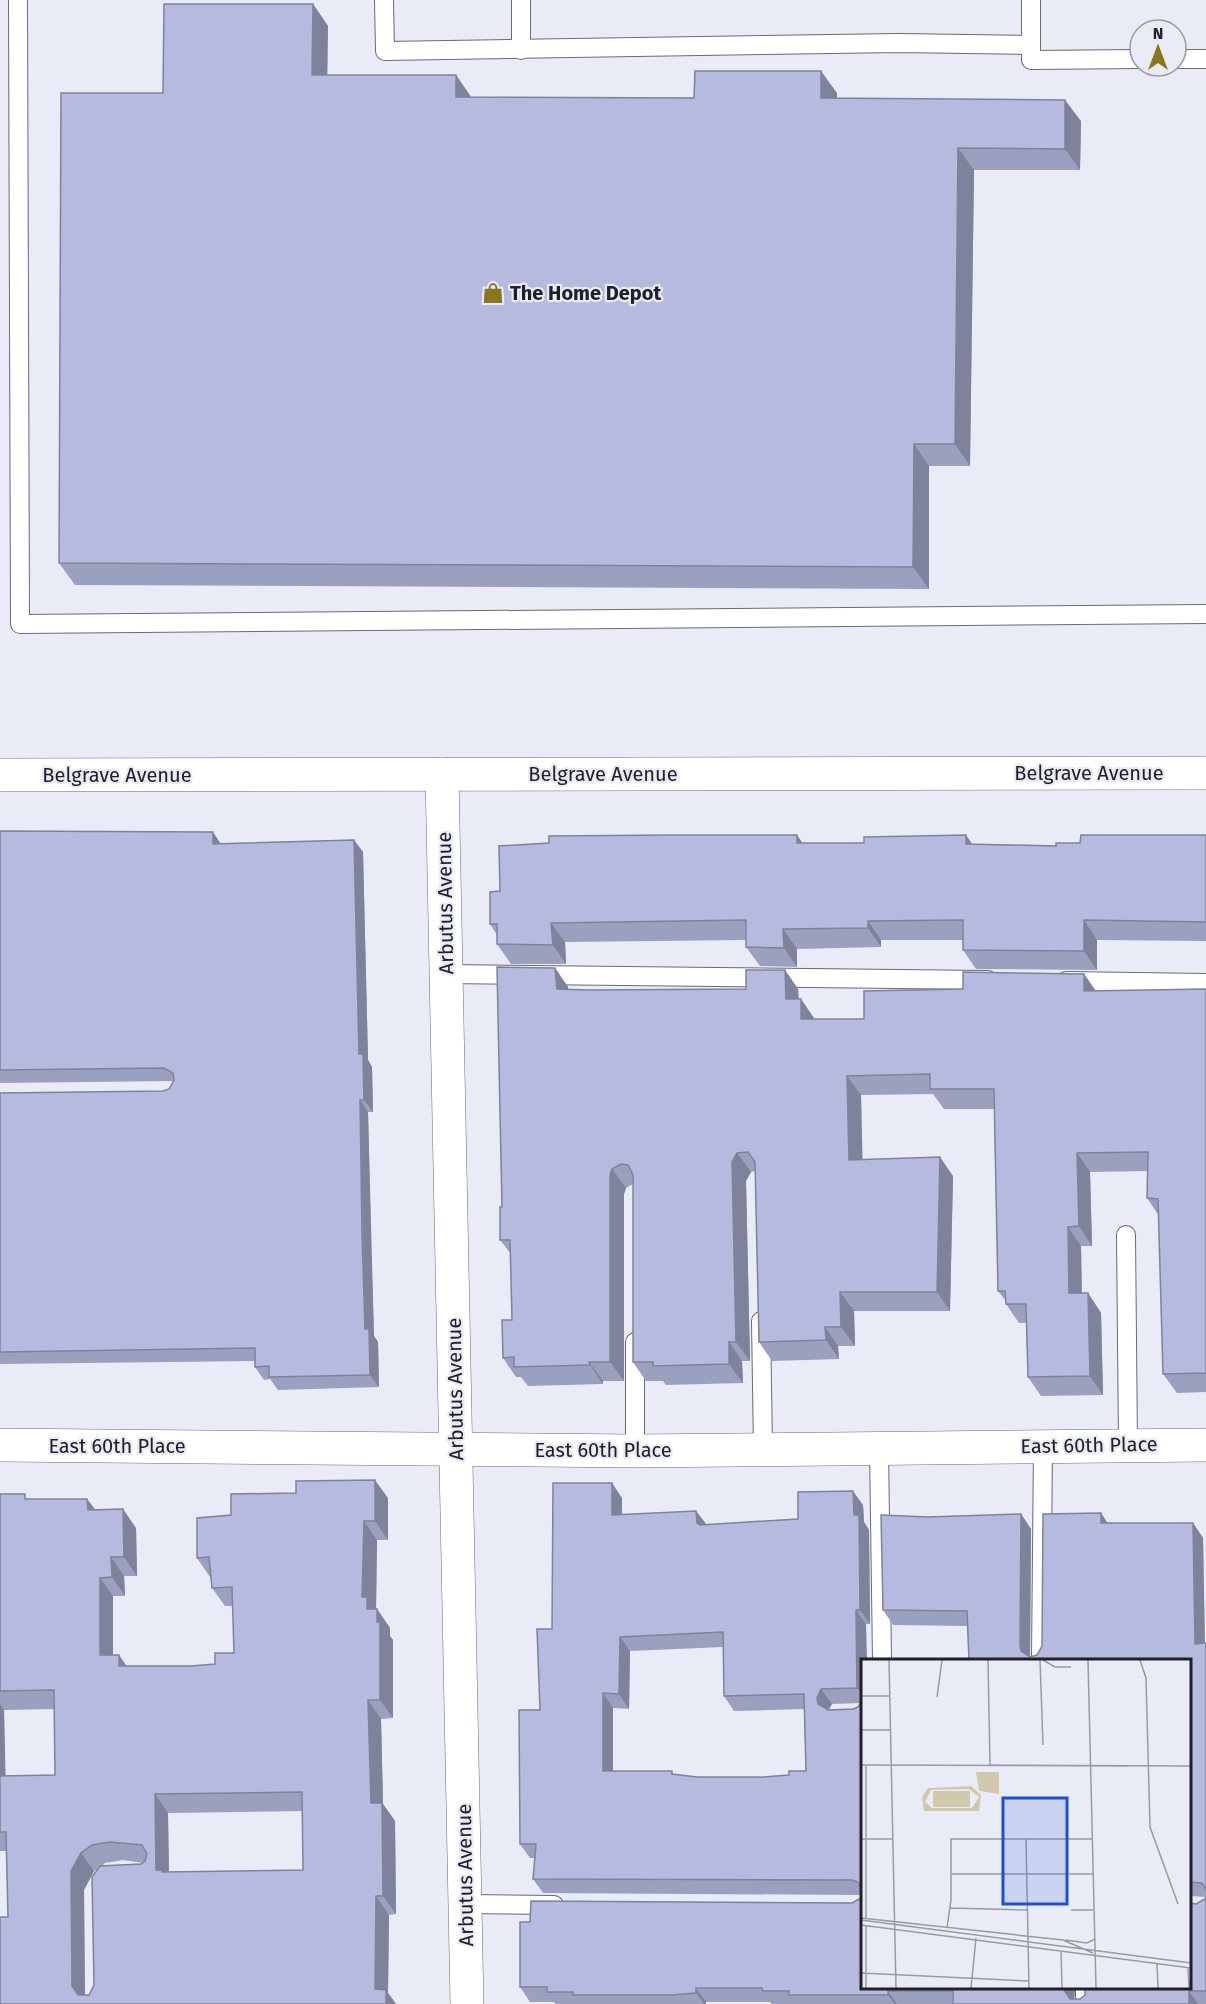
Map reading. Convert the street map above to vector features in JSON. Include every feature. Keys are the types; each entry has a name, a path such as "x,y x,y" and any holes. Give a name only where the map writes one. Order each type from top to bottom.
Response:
{"street":[{"name":"Belgrave Avenue","path":"0,775 1206,773"},
{"name":"Arbutus Avenue","path":"442,774 467,2004"},
{"name":"East 60th Place","path":"0,1445 635,1451 1128,1444 1206,1445"}],"lane":[{"path":"18,0 21,624 1206,614"},
{"path":"384,0 385,51 898,43 1031,45"},
{"path":"521,0 521,50"},
{"path":"1031,0 1031,60 1128,59"},
{"path":"1188,59 1206,59"},
{"path":"446,974 1004,980"},
{"path":"1052,981 1206,982"},
{"path":"1126,1235 1128,1444"},
{"path":"760,1307 763,1448"},
{"path":"635,1322 635,1451"},
{"path":"1041,1659 1043,1445"},
{"path":"879,1448 882,1659"},
{"path":"465,1904 570,1905"}],"building":[{"name":"The Home Depot","path":"164,4 313,4 312,75 456,75 456,97 694,98 695,71 821,71 821,98 1065,100 1065,149 958,148 955,444 914,444 913,567 59,563 61,93 163,93"},
{"path":"0,831 213,832 213,844 354,840 359,1054 363,1054 364,1100 360,1100 362,1234 365,1329 369,1329 370,1375 269,1377 269,1366 255,1367 255,1348 0,1352 0,1093 163,1091 169,1089 174,1080 173,1073 164,1068 0,1070"},
{"path":"797,835 797,843 864,843 864,837 966,835 966,844 1056,846 1056,843 1080,843 1081,835 1206,835 1206,922 1084,920 1084,951 963,950 963,920 868,921 868,928 783,929 784,948 746,947 746,920 551,923 553,945 497,944 497,924 490,924 490,892 500,891 499,846 549,843 549,836"},
{"path":"497,967 555,968 557,989 588,990 746,989 746,970 785,970 786,999 801,999 801,1019 864,1019 864,991 963,989 963,972 1084,974 1084,991 1206,989 1206,1373 1163,1374 1158,1199 1147,1198 1148,1152 1077,1153 1079,1226 1068,1227 1069,1293 1088,1293 1090,1376 1028,1377 1026,1304 1006,1304 1005,1291 998,1291 994,1089 930,1089 930,1074 847,1076 849,1160 940,1157 937,1292 840,1292 841,1327 825,1327 826,1340 759,1342 755,1162 748,1152 737,1153 732,1162 736,1342 729,1342 729,1364 653,1366 653,1362 633,1362 633,1175 628,1165 621,1164 612,1169 610,1175 610,1362 589,1362 590,1365 514,1367 514,1357 503,1358 502,1320 512,1320 510,1240 500,1240 500,1207 502,1207"},
{"path":"375,1480 375,1521 364,1521 362,1597 367,1597 367,1609 377,1609 377,1622 380,1622 380,1700 368,1700 371,1803 382,1803 383,1896 376,1896 375,1989 386,1990 386,2004 0,2004 0,1917 8,1917 6,1832 0,1832 0,1776 55,1775 54,1690 0,1691 0,1494 25,1494 25,1499 87,1499 88,1510 123,1509 124,1557 111,1557 112,1577 100,1578 100,1655 119,1655 119,1666 191,1666 215,1664 215,1653 234,1653 232,1587 212,1588 209,1557 197,1558 197,1518 231,1515 231,1494 296,1493 296,1481","holes":["302,1792 303,1870 162,1872 162,1870 156,1870 155,1794","110,1842 142,1845 147,1854 145,1861 141,1864 100,1866 92,1877 94,1985 89,1995 78,1995 72,1986 71,1871 81,1853 92,1845"]},
{"path":"553,1483 612,1483 612,1515 696,1511 697,1523 700,1525 798,1519 798,1492 853,1491 854,1515 859,1515 860,1610 856,1610 857,1688 821,1689 817,1698 818,1704 828,1710 853,1709 858,1707 861,1702 861,1888 858,1882 852,1880 533,1879 536,1844 520,1844 519,1710 540,1710 537,1629 552,1629","holes":["723,1632 724,1696 804,1694 806,1771 789,1771 789,1775 763,1777 697,1777 672,1774 672,1771 603,1771 603,1693 619,1694 620,1637"]},
{"path":"1101,1513 1101,1523 1193,1523 1195,1644 1206,1643 1206,1890 1202,1883 1191,1882 1191,1659 969,1659 967,1611 883,1610 881,1515 928,1517 1021,1514 1020,1645 1021,1651 1030,1657 1037,1655 1042,1646 1043,1514"},
{"path":"1206,1896 1206,1991 1189,1991 1189,2004 953,2004 953,1991 888,1991 888,1995 789,1995 789,1991 763,1991 762,1988 696,1988 696,1993 672,1995 573,1995 573,1992 547,1992 547,1987 520,1987 520,1922 530,1922 531,1901 852,1903 861,1898 861,1989 1064,1989 1070,1999 1080,1999 1085,1995 1085,1989 1191,1989 1191,1903 1196,1904"}],"place":[{"name":"The Home Depot","path":"493,293"}]}
